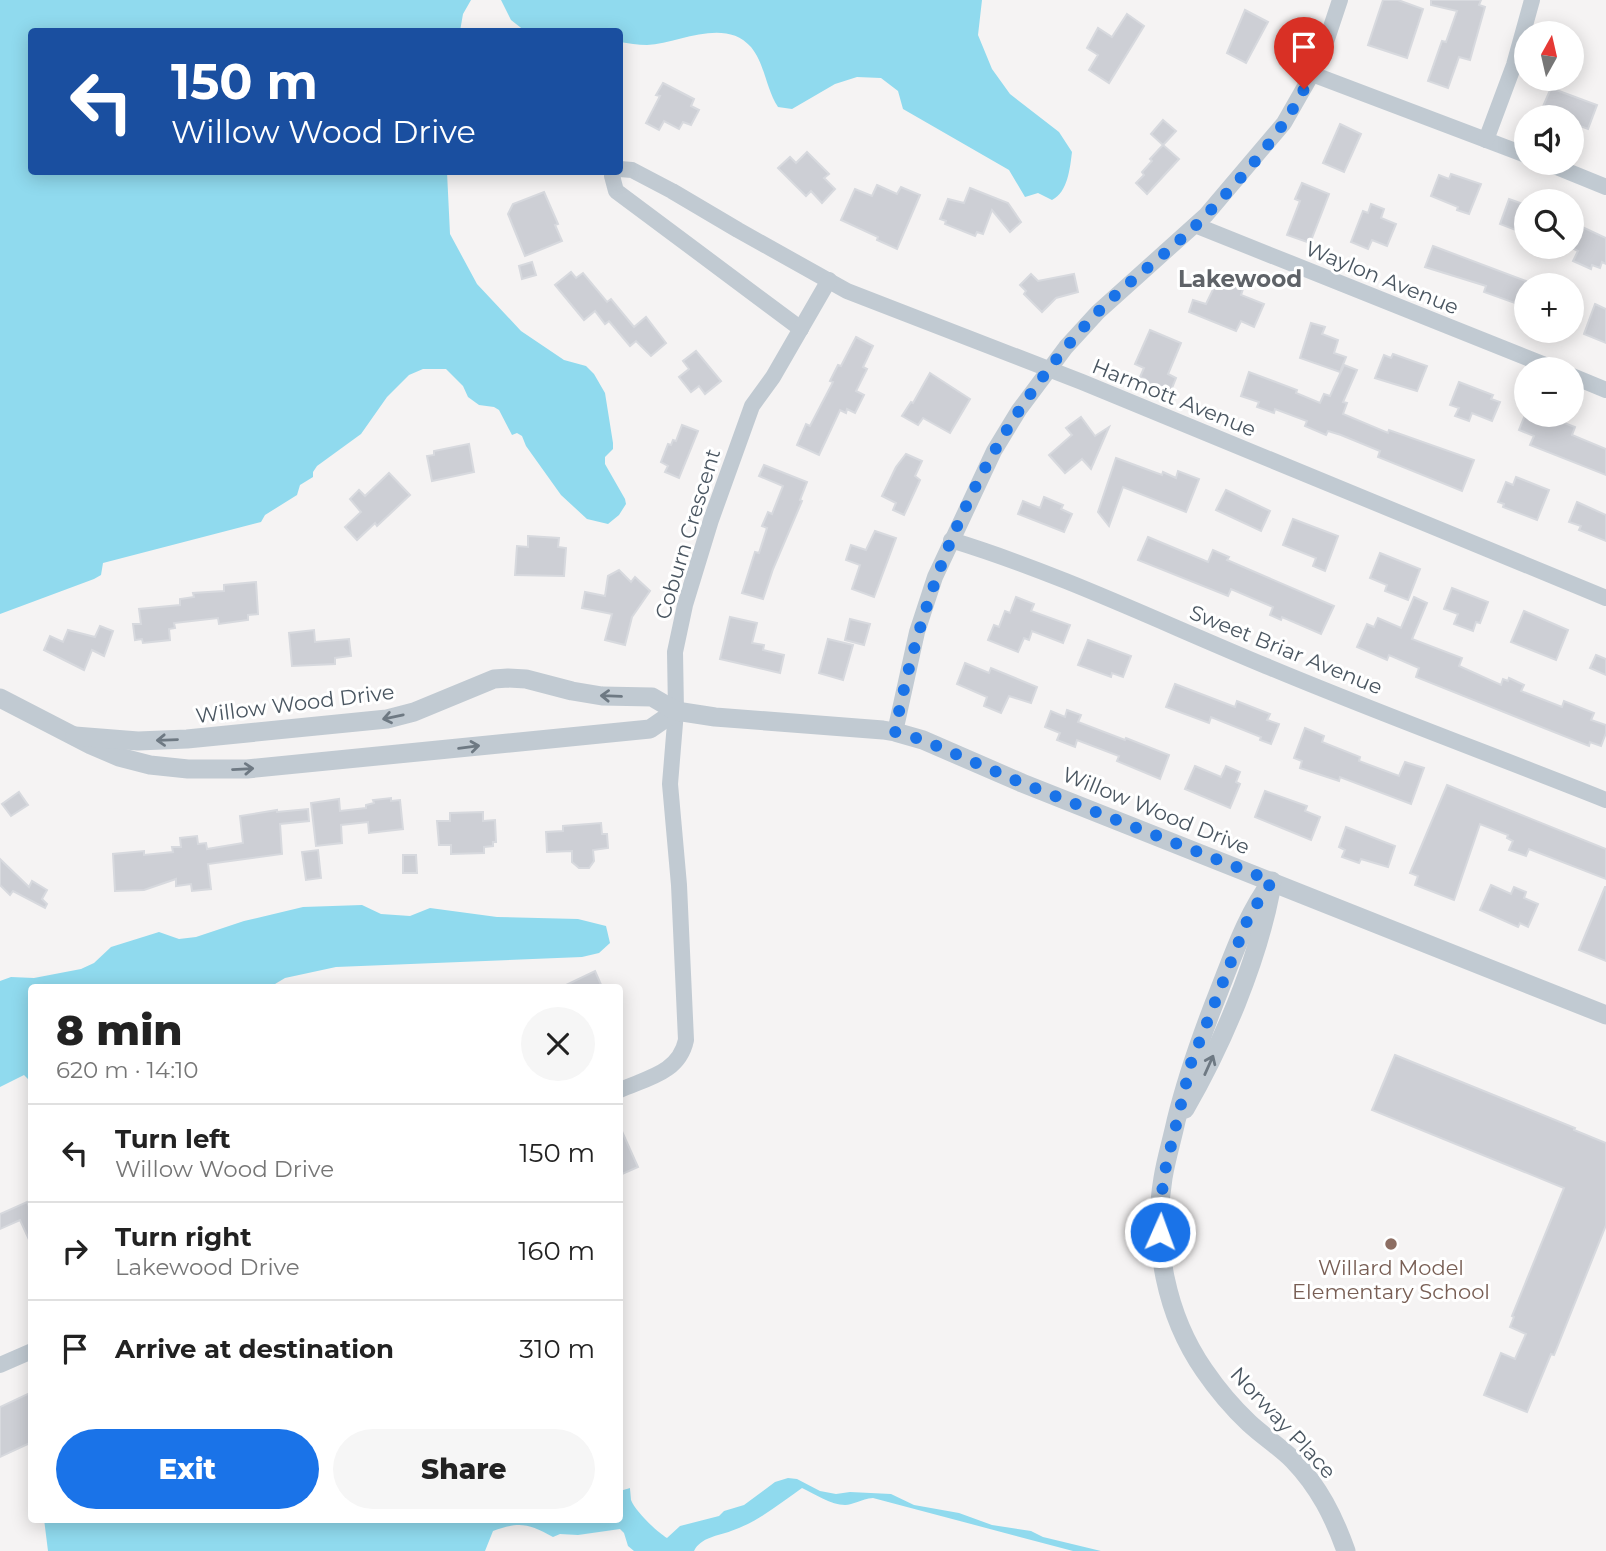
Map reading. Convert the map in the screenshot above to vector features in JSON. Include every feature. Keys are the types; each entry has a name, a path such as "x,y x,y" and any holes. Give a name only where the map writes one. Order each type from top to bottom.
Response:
{"street":[{"path":"895,732 917,632 935,577 993,451 1048,369 1098,312 1215,206 1283,123 1312,74 1340,0"},
{"path":"1486,140 1514,65 1532,0"},
{"path":"1312,74 1514,150"},
{"name":"Harmott Avenue","path":"623,170 632,170 672,191 847,290 1454,533 1606,598"},
{"name":"Harmott Avenue","path":"613,175 616,191 801,329"},
{"path":"1576,175 1606,187"},
{"name":"Waylon Avenue","path":"1195,225 1525,357"},
{"name":"Coburn Crescent","path":"623,1089 666,1070 677,1062 684,1052 686,1040 680,908 670,784 676,711 675,652 685,605 711,520 752,406 773,377 829,280"},
{"path":"1584,381 1606,390"},
{"name":"Sweet Briar Avenue","path":"951,540 1035,570 1273,669 1606,800"},
{"name":"Willow Wood Drive","path":"75,736 138,741 187,739 387,719 414,712 494,679 508,678 526,679 602,696 652,697 676,711 715,717 895,732 923,740 1022,783 1606,1015"},
{"name":"Willow Wood Drive","path":"0,698 120,757 150,765 188,769 247,769 650,729 676,711"},
{"name":"Norway Place","path":"1272,881 1265,921 1253,960 1208,1069 1176,1125 1163,1179 1159,1214 1160,1250 1176,1315 1192,1350 1223,1396 1247,1421 1293,1460 1313,1483 1327,1503 1346,1551"},
{"path":"0,1365 28,1353"}],"water":[{"path":"0,0 471,0 463,14 461,28 28,28 28,175 447,175 450,234 477,284 521,331 564,360 586,366 605,393 613,449 605,457 605,464 626,504 619,515 608,524 587,519 561,495 526,446 522,436 517,433 512,435 499,410 479,405 468,397 463,386 446,369 423,369 409,375 387,397 361,434 317,466 313,477 300,485 297,495 265,515 261,522 103,563 101,575 94,579 0,614"},
{"path":"501,0 982,0 978,35 992,69 1010,94 1059,132 1072,152 1067,179 1062,191 1052,200 1038,193 1025,197 1009,170 903,109 898,91 881,78 857,77 835,84 792,109 778,107 756,54 740,38 728,34 701,34 644,45 623,42 623,28 521,28 511,20"},
{"path":"362,905 381,914 410,916 430,908 497,917 578,919 606,926 610,943 599,953 582,957 336,967 285,978 275,984 28,984 28,1079 24,1075 0,1087 0,981 11,977 34,978 81,969 94,963 111,947 159,932 179,939 196,937 244,921 303,907"},
{"path":"788,1478 797,1479 820,1491 836,1494 891,1494 914,1505 959,1513 992,1525 1031,1531 1043,1537 1101,1551 1073,1551 873,1498 840,1505 802,1488 759,1518 705,1540 694,1551 634,1551 628,1546 620,1529 578,1535 560,1534 553,1537 537,1529 518,1525 493,1531 485,1551 48,1551 44,1523 623,1523 623,1490 630,1488 631,1500 637,1510 667,1538 680,1526 719,1516 724,1511 744,1505 775,1482"}],"building":[{"path":"1383,0 1398,0 1423,9 1407,58 1368,45"},
{"path":"1431,0 1481,0 1479,5 1485,7 1470,60 1459,57 1448,88 1428,81 1442,41 1446,42 1457,11 1431,5"},
{"path":"1245,10 1268,22 1246,63 1227,53"},
{"path":"1127,14 1144,26 1109,83 1089,70 1098,55 1087,48 1098,28 1112,37"},
{"path":"663,83 694,99 691,106 699,110 691,125 683,122 679,129 664,121 659,130 646,123 660,96 656,95"},
{"path":"1550,91 1559,91 1597,105 1588,129 1584,128 1584,105 1544,105"},
{"path":"1163,120 1176,131 1163,145 1151,134"},
{"path":"1340,124 1361,134 1344,172 1323,163"},
{"path":"1163,145 1179,159 1147,194 1136,183 1144,175 1142,172 1152,161 1150,159"},
{"path":"807,152 829,174 824,178 835,189 822,203 811,191 806,196 778,168 790,157 796,163"},
{"path":"1451,174 1481,184 1469,214 1431,196 1439,175 1449,179"},
{"path":"1302,183 1329,194 1310,243 1287,235 1300,201 1295,199"},
{"path":"877,185 897,194 901,187 920,195 897,249 841,220 855,189 872,196"},
{"path":"970,188 1008,203 1021,222 1010,232 992,210 983,234 977,232 975,236 945,224 946,221 940,219 948,199 964,203"},
{"path":"544,192 558,224 555,225 562,241 525,256 508,214 513,204"},
{"path":"1509,199 1514,201 1514,229 1500,224"},
{"path":"1371,204 1384,209 1381,218 1396,224 1387,246 1372,240 1368,249 1351,242 1363,211 1368,213"},
{"path":"1584,228 1606,238 1606,264 1602,262 1600,268 1592,265 1591,269 1573,261 1584,259"},
{"path":"1433,246 1514,276 1514,303 1484,292 1486,286 1425,267"},
{"path":"532,262 536,275 522,279 519,266"},
{"path":"571,272 576,278 583,273 607,302 611,299 634,327 646,317 666,343 651,356 636,341 630,346 609,321 605,324 595,311 584,320 555,285"},
{"path":"1221,273 1245,283 1241,295 1264,304 1254,327 1241,321 1236,331 1189,312 1193,300 1206,304"},
{"path":"1031,274 1038,281 1074,274 1078,292 1056,298 1042,312 1024,294 1026,291 1020,285"},
{"path":"1595,304 1606,309 1606,343 1584,334"},
{"path":"1311,323 1325,327 1322,334 1338,340 1334,353 1346,357 1340,372 1300,358"},
{"path":"1150,330 1181,343 1168,374 1176,378 1170,393 1144,382 1145,379 1140,377 1144,368 1135,364"},
{"path":"856,337 873,346 863,367 867,369 856,391 864,395 855,413 847,409 846,413 840,410 819,455 797,445 806,424 810,426 833,382 830,381 838,365 841,366"},
{"path":"696,351 721,381 705,394 699,386 691,392 679,377 689,369 683,361"},
{"path":"1393,354 1427,366 1417,391 1375,378 1384,355 1391,358"},
{"path":"1344,365 1357,370 1343,402 1347,403 1343,414 1388,433 1389,430 1474,460 1462,491 1378,457 1380,451 1328,431 1326,435 1305,426 1307,421 1275,409 1274,413 1257,407 1259,402 1241,396 1249,372 1297,390 1296,393 1320,403 1324,394 1330,396"},
{"path":"930,373 970,399 950,433 923,418 918,425 902,416 911,402 913,403"},
{"path":"1459,382 1493,395 1491,399 1500,402 1492,421 1472,413 1469,421 1455,416 1459,408 1450,405"},
{"path":"1081,417 1095,436 1109,427 1091,469 1082,459 1065,473 1049,455 1072,435 1066,428"},
{"path":"682,425 698,431 679,478 665,472 668,466 661,462 668,444 676,441"},
{"path":"1520,427 1575,427 1572,435 1606,449 1606,475 1530,445 1534,436 1519,430"},
{"path":"469,444 474,472 432,481 427,456 434,455 434,451"},
{"path":"906,454 922,461 915,476 920,480 904,515 893,510 896,503 882,496 896,467"},
{"path":"1116,458 1162,475 1163,472 1176,478 1178,471 1199,479 1186,512 1123,487 1109,526 1098,512"},
{"path":"764,465 807,482 763,599 742,593 755,552 759,553 767,528 762,526 768,512 772,514 783,486 759,476"},
{"path":"389,473 410,495 377,526 375,523 357,540 345,527 361,512 350,499 359,490 365,496"},
{"path":"1516,477 1549,490 1537,520 1503,507 1504,504 1498,502 1506,482 1513,485"},
{"path":"1226,490 1270,511 1261,531 1216,510"},
{"path":"1044,497 1063,505 1061,509 1072,514 1064,532 1018,514 1023,501 1040,508"},
{"path":"1577,502 1606,515 1606,541 1579,530 1581,526 1569,522"},
{"path":"1293,519 1338,536 1325,571 1313,566 1316,558 1283,545"},
{"path":"875,531 896,538 874,597 852,589 860,565 846,560 851,545 866,550"},
{"path":"528,536 559,538 558,547 566,548 564,576 515,575 517,546 528,547"},
{"path":"1148,537 1208,562 1213,550 1229,557 1227,560 1334,606 1321,634 1282,617 1281,620 1270,615 1273,607 1231,589 1228,596 1138,560"},
{"path":"1380,553 1420,569 1408,600 1385,591 1387,585 1370,578"},
{"path":"619,570 631,582 635,577 650,591 632,617 625,645 605,640 612,614 582,608 585,592 605,596 608,576"},
{"path":"256,582 258,614 248,615 248,620 219,624 218,618 174,623 175,628 169,629 170,640 143,643 142,639 135,640 133,624 141,624 139,609 180,605 180,599 194,597 193,593 224,591 224,585"},
{"path":"1452,588 1488,602 1480,623 1476,622 1473,631 1454,624 1458,614 1444,609"},
{"path":"1016,597 1034,604 1031,611 1070,625 1063,643 1032,631 1029,640 1024,638 1018,652 988,640 994,625 999,627 1005,611 1010,613"},
{"path":"1414,597 1427,603 1412,639 1462,658 1459,666 1501,685 1503,679 1508,681 1509,678 1524,685 1521,691 1562,707 1564,701 1594,713 1591,720 1606,725 1601,746 1590,742 1589,746 1416,677 1419,668 1389,655 1387,660 1357,647 1367,624 1374,627 1378,618 1401,628"},
{"path":"1524,611 1568,630 1556,660 1511,642"},
{"path":"730,617 757,623 752,643 764,645 763,650 784,655 780,673 720,659"},
{"path":"850,619 870,624 864,645 845,640"},
{"path":"100,626 113,631 104,656 92,650 84,670 44,650 50,636 63,642 68,630 95,637"},
{"path":"314,630 315,642 349,639 351,656 335,658 335,664 292,666 289,633"},
{"path":"828,639 853,645 843,680 819,673"},
{"path":"1088,640 1131,656 1123,677 1112,673 1111,677 1078,665"},
{"path":"1596,655 1606,659 1606,675 1590,668"},
{"path":"965,663 989,673 991,668 1037,687 1031,703 1009,696 1001,713 984,706 987,697 957,684"},
{"path":"1175,684 1235,707 1237,701 1270,714 1267,720 1279,724 1271,744 1260,740 1261,737 1211,717 1209,723 1166,707"},
{"path":"1067,710 1081,715 1078,722 1169,755 1160,779 1117,761 1119,756 1077,740 1075,747 1057,740 1060,733 1045,727 1051,711 1065,717"},
{"path":"1305,728 1324,736 1322,742 1360,757 1359,761 1399,776 1405,762 1424,768 1411,804 1340,777 1339,781 1300,768 1302,761 1294,758"},
{"path":"1195,766 1221,777 1226,766 1240,772 1236,782 1240,784 1230,808 1185,789"},
{"path":"1447,785 1606,849 1606,879 1529,849 1526,856 1509,850 1513,841 1507,838 1508,835 1480,824 1454,900 1415,885 1418,876 1410,873"},
{"path":"1265,791 1307,806 1305,811 1320,817 1311,840 1255,817"},
{"path":"19,792 28,805 11,816 2,804"},
{"path":"391,798 391,801 400,800 403,829 369,833 368,822 341,825 342,843 316,846 311,803 339,799 340,811 366,808 366,805 374,803 373,800"},
{"path":"308,809 309,821 280,824 282,854 208,864 211,889 192,891 191,884 176,886 176,879 144,890 115,891 113,854 173,852 172,847 181,847 180,838 197,836 198,844 206,843 207,849 243,843 240,816 277,810"},
{"path":"483,812 483,821 495,820 496,842 493,842 493,846 484,847 484,853 451,854 451,845 439,845 437,821 450,821 450,813"},
{"path":"601,823 602,834 607,834 608,848 593,850 594,861 589,868 579,868 572,862 572,851 547,852 546,832 563,831 563,826"},
{"path":"1346,827 1395,846 1388,867 1361,859 1359,863 1342,857 1345,850 1339,847"},
{"path":"318,850 321,878 306,880 302,852"},
{"path":"403,855 416,855 417,873 403,873"},
{"path":"0,859 29,887 32,881 47,890 42,899 47,904 45,908 13,891 10,895 0,885"},
{"path":"1491,885 1511,894 1514,887 1526,892 1524,898 1538,904 1528,927 1520,923 1518,927 1480,910"},
{"path":"1606,887 1606,961 1579,950"},
{"path":"595,971 601,984 568,984"},
{"path":"1395,1055 1606,1143 1606,1225 1554,1355 1551,1354 1527,1412 1484,1395 1501,1353 1515,1359 1526,1334 1510,1327 1514,1317 1512,1316 1564,1188 1372,1110"},
{"path":"623,1134 638,1167 623,1174"},
{"path":"27,1202 28,1237 20,1220 0,1229 0,1214"},
{"path":"28,1394 28,1444 0,1457 0,1407"}],"place":[{"name":"Willard Model Elementary School","path":"1391,1244"}],"district":[{"name":"Lakewood","path":"1240,279"}],"route":[{"path":"1160,1232 1163,1179 1191,1063 1249,916 1272,881 1022,783 923,740 895,732 917,632 943,556 993,451 1019,410 1048,369 1098,312 1206,215 1283,123 1304,89"}]}
